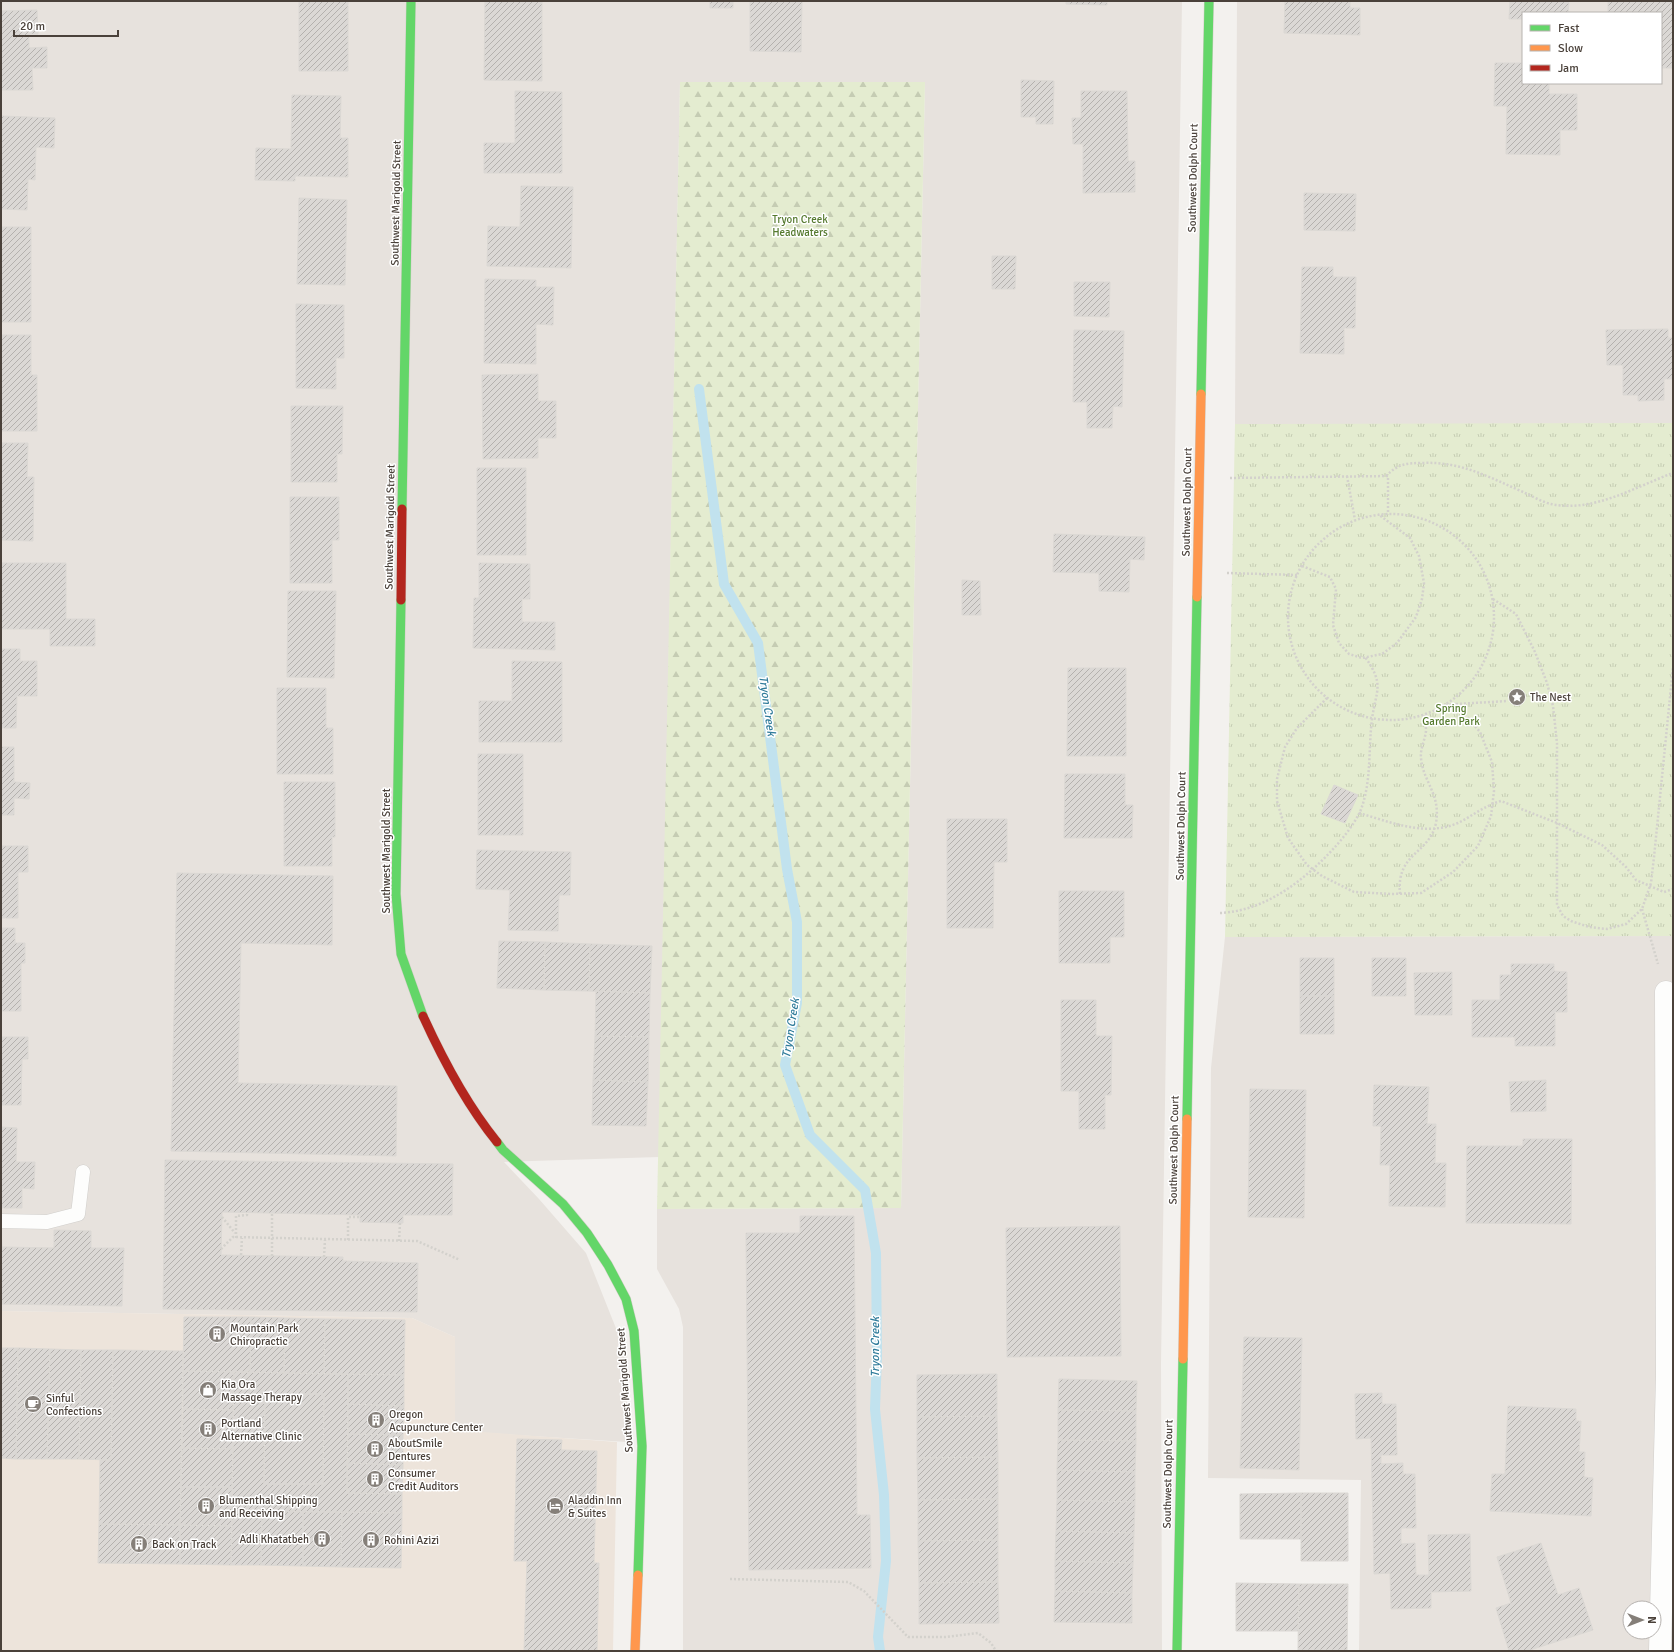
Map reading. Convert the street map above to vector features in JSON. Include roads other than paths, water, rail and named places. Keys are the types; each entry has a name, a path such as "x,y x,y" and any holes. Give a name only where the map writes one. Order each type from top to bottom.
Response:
{"street":[{"name":"Southwest Marigold Street","path":"411,1 396,894 401,954 423,1018 457,1084 478,1119 503,1150 563,1204 588,1233 626,1299 634,1331 642,1446 635,1651"},
{"name":"Southwest Dolph Court","path":"1177,1651 1208,1"},
{"path":"1660,1651 1667,1376 1666,992"}],"lane":[{"path":"1,1221 47,1222 78,1214 83,1172"}],"waterway":[{"name":"Tryon Creek","path":"699,389 724,584 758,643 787,869 797,922 797,1003 785,1065 810,1135 865,1190 876,1253 877,1356 875,1409 884,1495 886,1561 878,1637 880,1651"}],"place":[{"name":"The Nest","path":"1517,697"},
{"name":"Mountain Park Chiropractic","path":"217,1334"},
{"name":"Kia Ora Massage Therapy","path":"208,1390"},
{"name":"Sinful Confections","path":"33,1404"},
{"name":"Oregon Acupuncture Center","path":"376,1420"},
{"name":"Portland Alternative Clinic","path":"208,1429"},
{"name":"AboutSmile Dentures","path":"375,1449"},
{"name":"Consumer Credit Auditors","path":"375,1479"},
{"name":"Blumenthal Shipping and Receiving","path":"206,1506"},
{"name":"Aladdin Inn & Suites","path":"555,1506"},
{"name":"Adli Khatatbeh","path":"322,1539"},
{"name":"Rohini Azizi","path":"371,1540"},
{"name":"Back on Track","path":"139,1544"}],"park label":[{"name":"Tryon Creek Headwaters","path":"800,225"},
{"name":"Spring Garden Park","path":"1451,714"}]}
